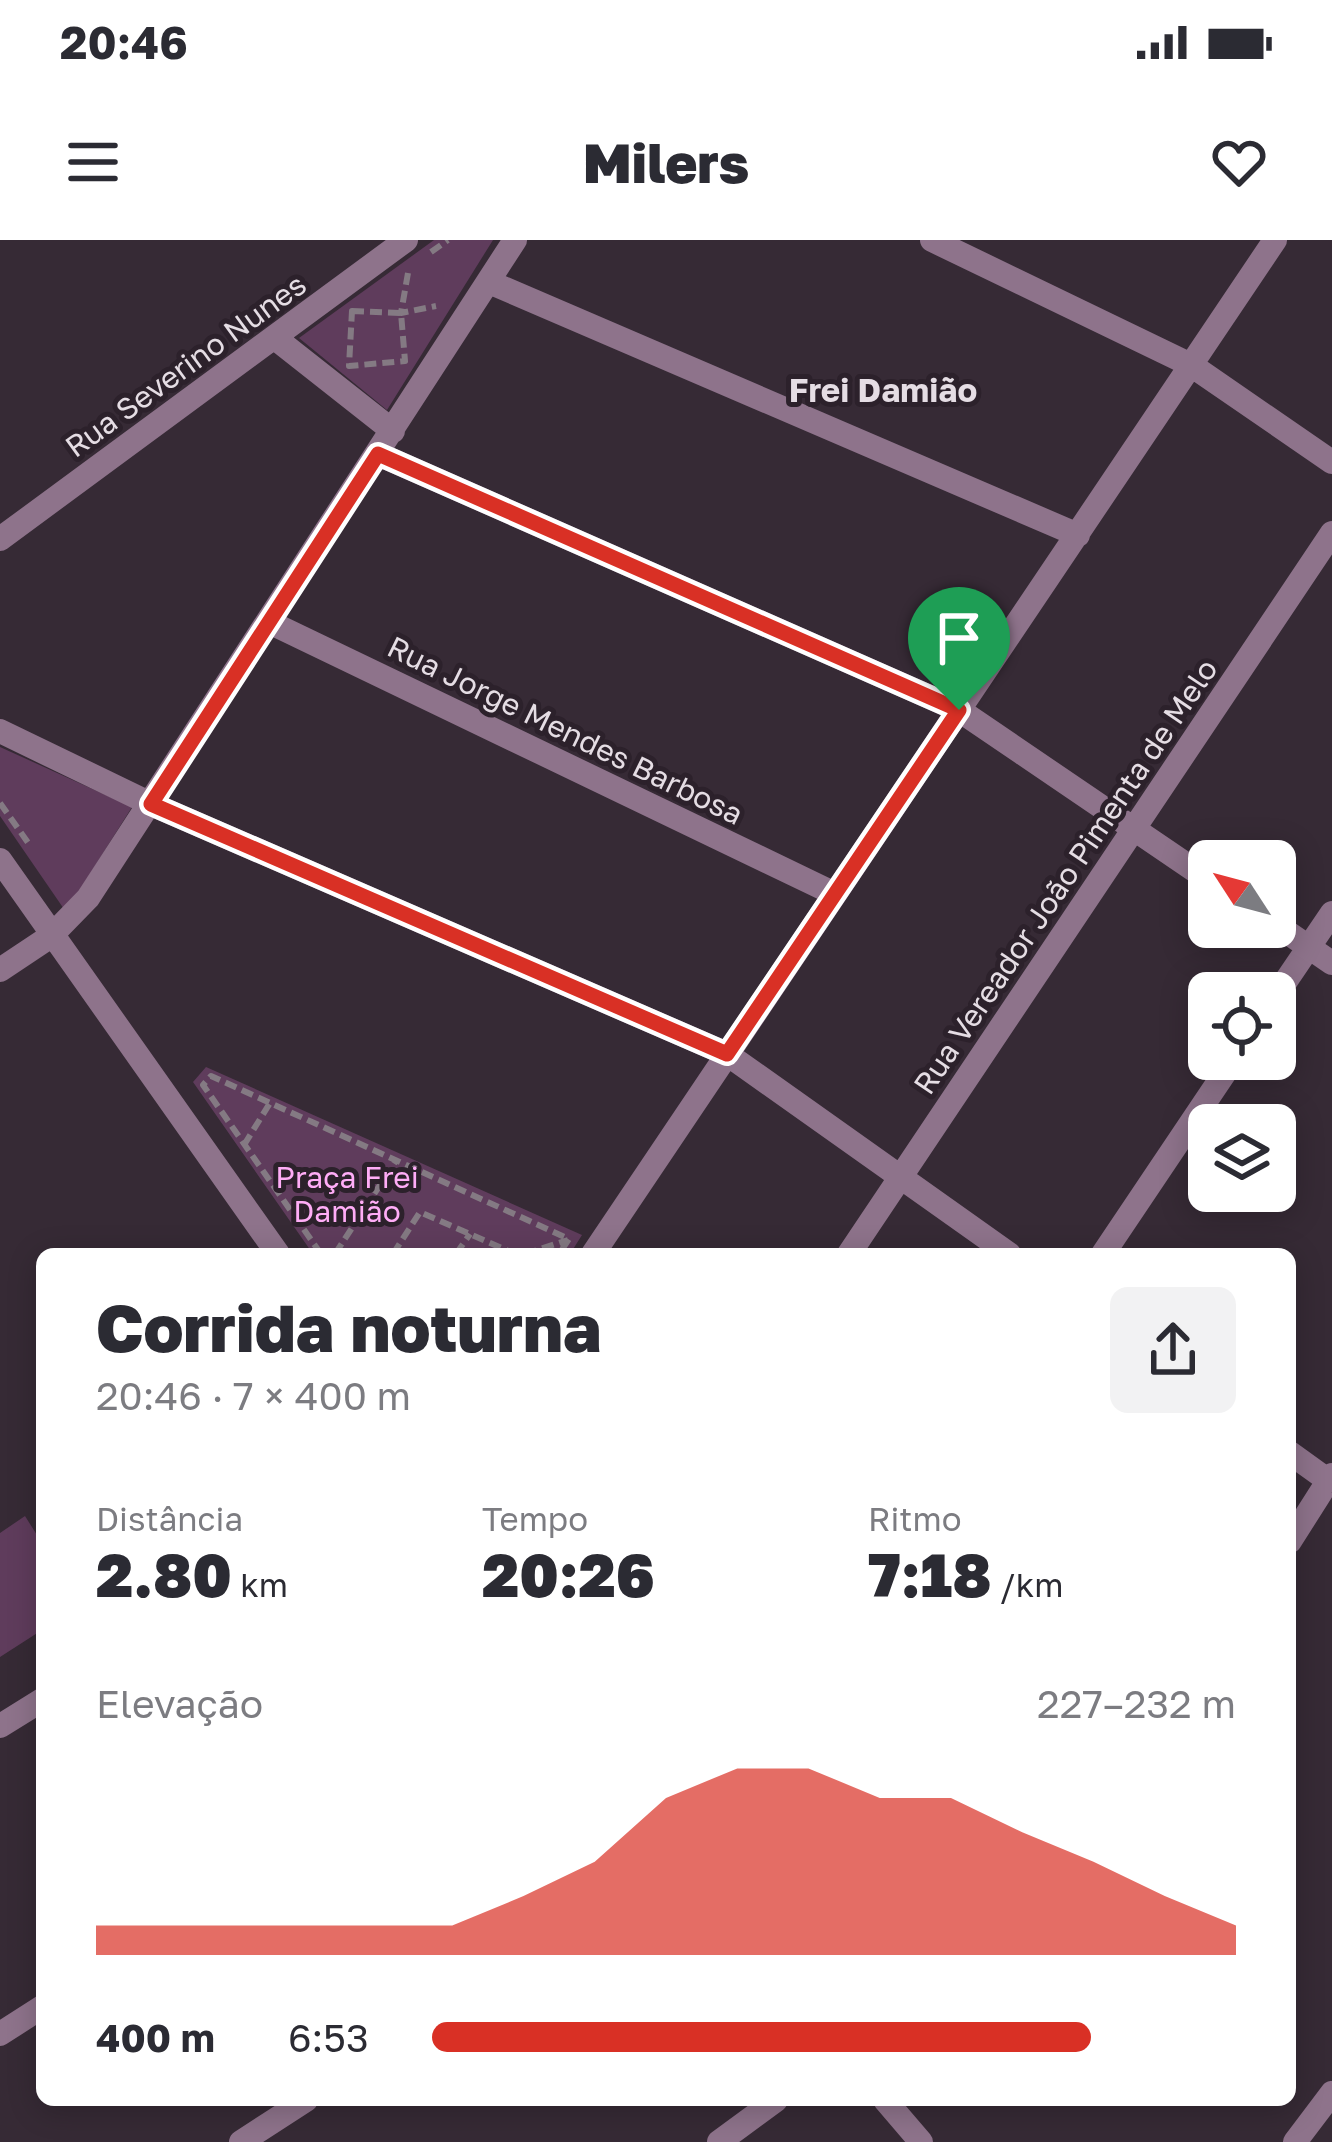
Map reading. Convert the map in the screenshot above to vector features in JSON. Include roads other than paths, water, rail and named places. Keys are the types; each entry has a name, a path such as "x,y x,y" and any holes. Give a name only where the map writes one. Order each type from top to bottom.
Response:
{"street":[{"name":"Rua Severino Nunes","path":"0,539 406,240"},
{"path":"0,970 51,936 88,898 515,240"},
{"path":"932,240 1191,365 1332,462"},
{"path":"597,1248 1275,240"},
{"path":"489,282 1078,535"},
{"path":"275,338 392,431"},
{"path":"378,454 959,710 1188,866"},
{"name":"Rua Vereador João Pimenta de Melo","path":"853,1248 1332,533"},
{"name":"Rua Jorge Mendes Barbosa","path":"269,622 835,894"},
{"path":"0,731 151,804 727,1054 1001,1248"},
{"path":"0,860 274,1248"},
{"path":"1292,972 1332,913"},
{"path":"1296,938 1332,963"},
{"path":"1107,1248 1220,1080"},
{"path":"1296,1457 1330,1478 1296,1532"},
{"path":"0,1726 36,1704"},
{"path":"0,2034 36,2011"},
{"path":"1294,2142 1330,2099"},
{"path":"241,2142 297,2106"},
{"path":"718,2142 768,2106"},
{"path":"890,2106 921,2142"}],"district":[{"name":"Frei Damião","path":"883,390"}],"park label":[{"name":"Praça Frei Damião","path":"347,1195"}]}
